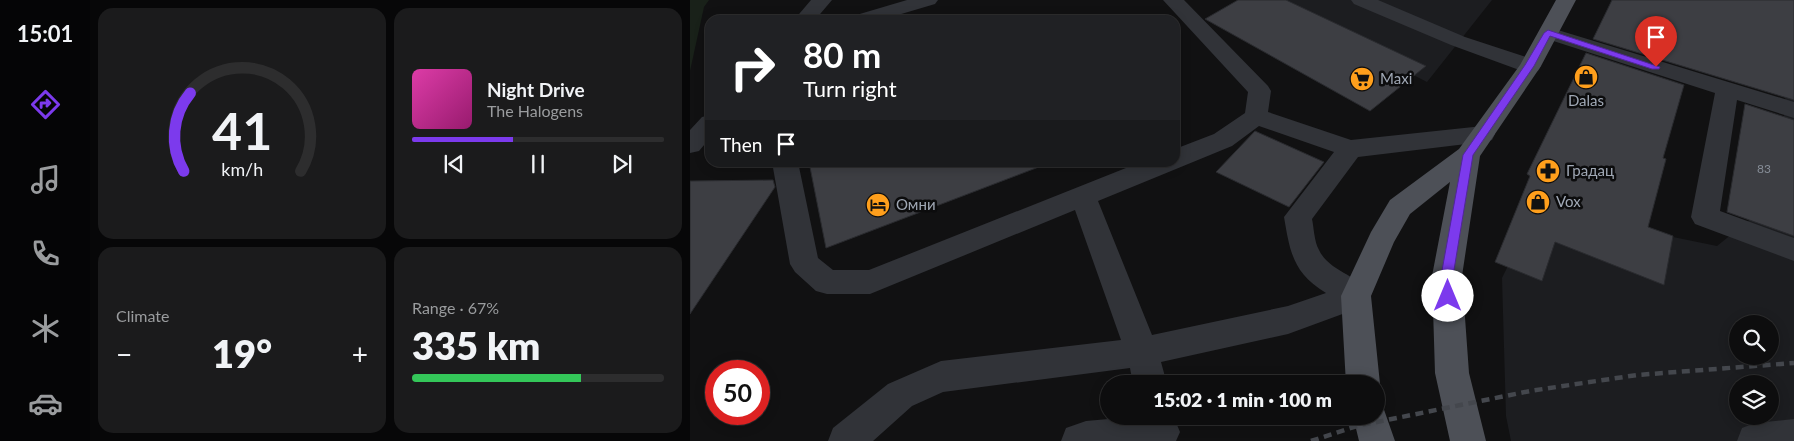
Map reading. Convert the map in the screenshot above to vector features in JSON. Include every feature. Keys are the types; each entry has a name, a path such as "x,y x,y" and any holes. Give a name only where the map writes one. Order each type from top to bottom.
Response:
{"main road":[{"path":"1362,375 1356,296 1381,240 1400,207 1476,145 1530,66 1566,0"},
{"path":"1468,441 1452,373 1447,276 1476,145"},
{"path":"1373,425 1377,441"}],"street":[{"path":"808,15 822,0"},
{"path":"877,15 928,0"},
{"path":"1173,0 1260,91 1256,116 1223,140 1180,157"},
{"path":"1362,0 1458,41 1530,66"},
{"path":"1548,33 1794,110"},
{"path":"1727,89 1705,217 1794,250"},
{"path":"1256,116 1350,149 1476,145"},
{"path":"690,145 705,128"},
{"path":"1350,149 1298,217 1306,254 1324,277 1356,296"},
{"path":"787,167 805,264 828,282 870,282 1155,167"},
{"path":"1083,197 1142,352 1148,375"},
{"path":"846,441 900,395 941,377 1142,352 1288,320 1356,296"},
{"path":"1078,441 1162,430"},
{"path":"1755,441 1794,437"}],"shaded area":[{"path":"690,0 709,0 704,7 690,71"},
{"path":"1267,0 1492,0 1427,82"},
{"path":"1794,24 1794,441 1511,441 1506,416 1502,278 1536,209 1717,246 1778,197 1786,87"}],"building":[{"path":"1238,0 1286,0 1426,66 1370,111 1205,19"},
{"path":"1612,0 1794,0 1794,100 1593,39"},
{"path":"1586,53 1684,85 1663,158 1666,159 1648,227 1673,236 1664,285 1555,242 1542,281 1495,262 1530,176 1527,174"},
{"path":"1745,104 1794,120 1794,236 1727,212"},
{"path":"1255,131 1324,162 1289,207 1216,172"},
{"name":"Омни","path":"810,167 1039,167 826,248"},
{"path":"773,180 775,187 690,314 690,181"}],"railway":[{"path":"1311,441 1357,426 1530,391 1637,375 1794,363"}],"place":[{"name":"Dalas","path":"1586,77"},
{"name":"Maxi","path":"1362,79"},
{"name":"Градац","path":"1548,171"},
{"name":"Vox","path":"1538,202"},
{"name":"Омни","path":"878,205"}],"route":[{"path":"1448,296 1447,276 1468,155 1530,66 1548,33 1656,67"}]}
